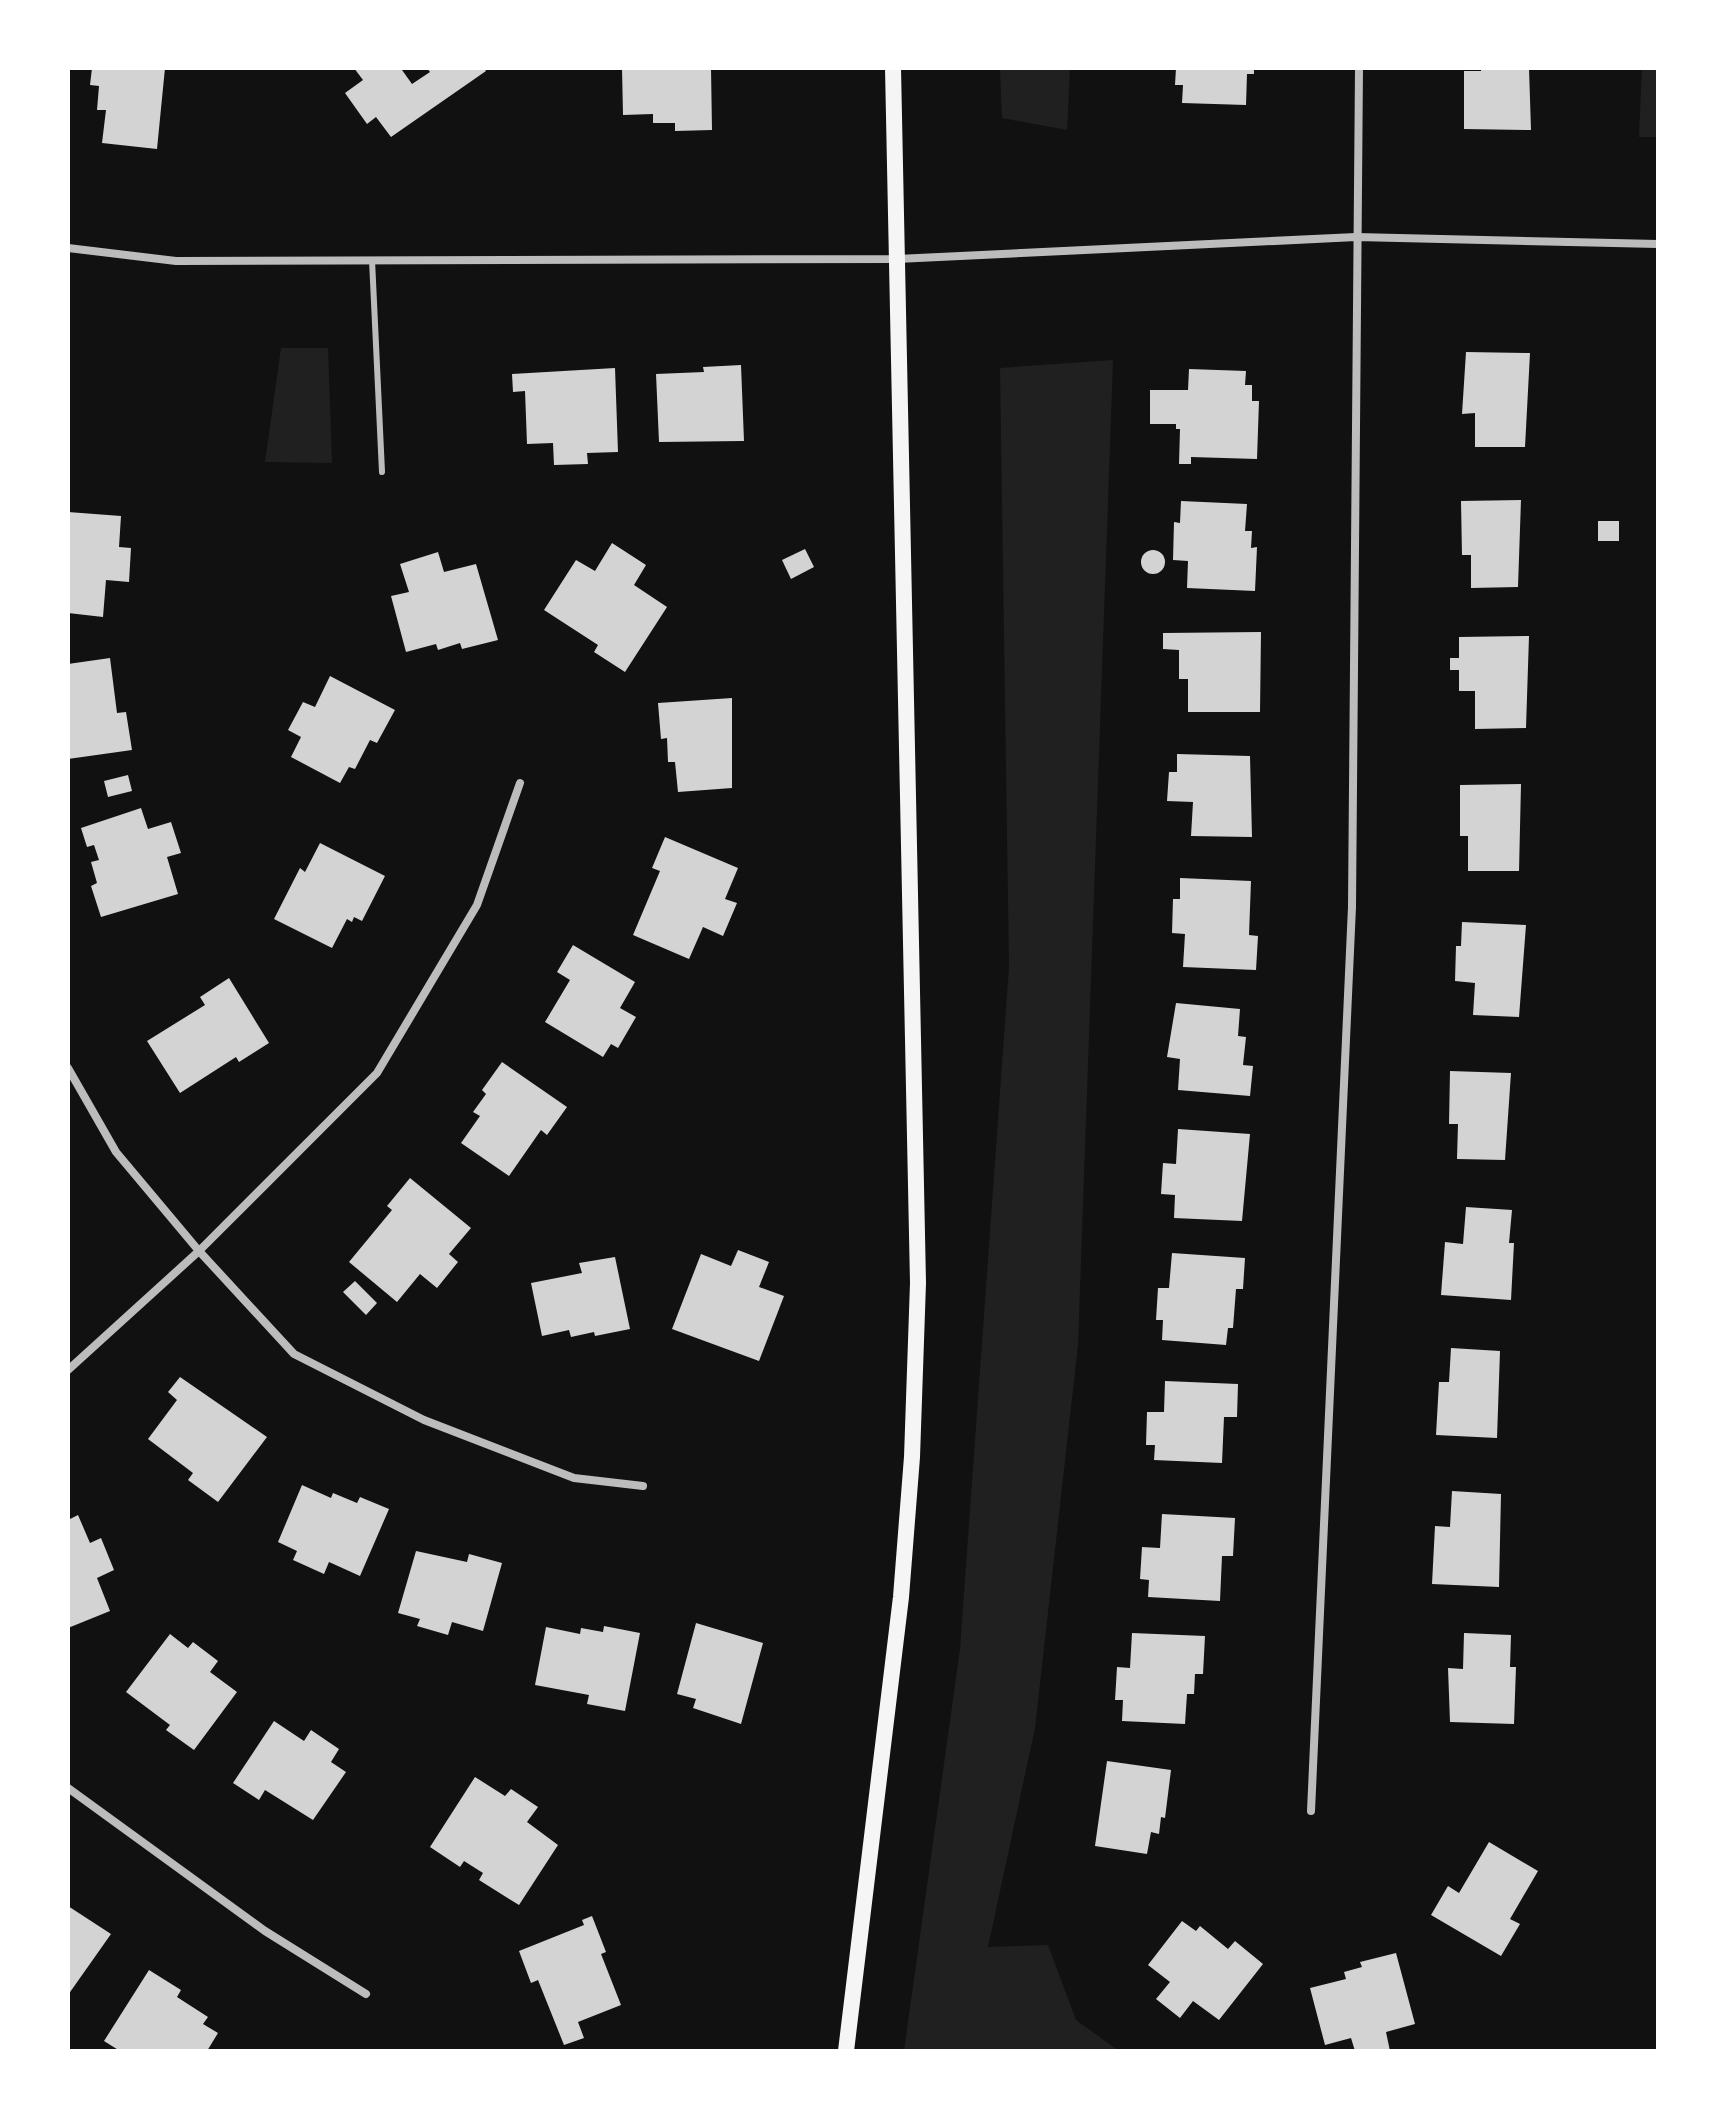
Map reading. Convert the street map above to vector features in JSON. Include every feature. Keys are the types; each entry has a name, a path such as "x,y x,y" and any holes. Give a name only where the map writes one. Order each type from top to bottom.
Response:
{"main road":[{"path":"846,2051 901,1597 912,1457 918,1283 893,68"}],"street":[{"path":"1311,1811 1352,907 1359,68"},
{"path":"68,248 176,261 897,259 1356,237 1658,244"},
{"path":"68,1370 199,1251 377,1073 477,905 520,783"},
{"path":"68,1068 116,1152 199,1251 294,1354 424,1420 574,1478 643,1486"},
{"path":"68,1788 265,1931 366,1994"}],"lane":[{"path":"372,260 382,472"}],"shaded area":[{"path":"1000,68 1070,68 1067,130 1002,118"},
{"path":"1642,68 1658,68 1658,137 1639,137"},
{"path":"281,348 328,348 332,463 265,462"},
{"path":"1113,360 1078,1345 1035,1728 988,1947 1048,1945 1076,2020 1119,2051 904,2051 960,1649 1009,967 1000,368"}],"building":[{"path":"92,68 165,68 157,149 102,143 106,110 97,110 99,86 90,85"},
{"path":"354,68 405,68 402,70 412,84 430,72 427,68 484,68 486,71 391,137 376,117 367,124 345,93 363,80"},
{"path":"622,68 711,68 712,130 675,131 675,123 653,123 653,114 623,115"},
{"path":"1176,68 1254,68 1254,74 1247,74 1246,105 1182,103 1183,85 1175,85"},
{"path":"1481,68 1529,68 1531,130 1464,129 1464,71 1481,71"},
{"path":"1466,352 1530,353 1525,447 1475,447 1475,413 1462,414"},
{"path":"741,365 744,441 659,442 656,374 704,372 703,367"},
{"path":"615,368 618,452 587,453 588,464 554,465 553,443 527,444 525,391 513,392 512,374"},
{"path":"1189,369 1246,371 1245,385 1252,385 1252,401 1259,401 1257,459 1191,457 1191,464 1179,464 1180,429 1176,429 1176,424 1150,424 1150,390 1188,390"},
{"path":"1521,500 1518,587 1471,588 1471,555 1462,555 1461,501"},
{"path":"1181,501 1247,504 1245,531 1252,531 1251,548 1257,547 1255,591 1187,588 1188,561 1173,560 1174,522 1180,523"},
{"path":"68,512 121,516 119,547 131,548 129,582 106,580 103,617 68,613"},
{"path":"1598,521 1619,521 1619,541 1598,541"},
{"path":"612,543 646,565 634,585 667,607 625,672 594,652 598,645 544,610 576,560 595,571"},
{"path":"805,549 814,567 791,579 782,560"},
{"path":"1148,550 1158,550 1165,557 1165,567 1158,574 1148,574 1141,567 1141,557"},
{"path":"438,552 444,572 476,564 498,640 462,649 460,643 438,650 436,644 406,652 391,596 409,592 400,564"},
{"path":"1261,632 1260,712 1188,712 1188,679 1179,679 1179,650 1163,649 1163,633"},
{"path":"1529,636 1526,728 1475,729 1475,691 1459,691 1459,670 1450,670 1450,658 1459,658 1459,637"},
{"path":"110,658 117,713 126,712 132,750 68,759 68,664"},
{"path":"330,676 395,710 377,743 370,740 355,769 349,767 340,783 291,757 301,737 288,730 303,702 315,707"},
{"path":"732,698 732,788 678,792 675,762 668,762 667,738 661,739 658,703"},
{"path":"1177,754 1250,756 1252,837 1191,836 1193,802 1167,801 1169,772 1177,772"},
{"path":"128,775 132,791 108,797 104,781"},
{"path":"1521,784 1519,871 1468,871 1468,836 1460,836 1460,785"},
{"path":"141,808 148,829 171,822 181,853 167,857 178,894 101,917 91,886 97,883 91,862 99,860 94,845 87,847 81,828"},
{"path":"665,837 738,868 725,899 737,903 723,936 703,927 689,959 633,935 660,871 652,868"},
{"path":"320,843 385,876 362,921 354,917 352,922 347,919 332,948 274,919 300,868 305,872"},
{"path":"1180,878 1251,881 1249,935 1258,936 1256,970 1183,967 1185,934 1172,933 1173,899 1180,899"},
{"path":"1462,922 1526,925 1519,1017 1473,1015 1475,983 1455,981 1456,946 1461,946"},
{"path":"573,945 635,982 620,1008 636,1017 618,1048 611,1044 603,1057 545,1022 570,980 557,972"},
{"path":"229,978 269,1043 239,1062 236,1057 180,1093 147,1041 205,1005 200,997"},
{"path":"1176,1003 1240,1009 1238,1036 1246,1037 1243,1065 1253,1066 1250,1096 1178,1090 1180,1059 1167,1057"},
{"path":"502,1062 567,1107 547,1135 541,1130 509,1176 461,1143 480,1116 473,1112 486,1094 482,1090"},
{"path":"1450,1071 1511,1073 1505,1160 1457,1159 1458,1124 1449,1124"},
{"path":"1178,1129 1250,1134 1242,1221 1174,1218 1175,1195 1161,1194 1163,1163 1176,1164"},
{"path":"410,1178 471,1228 449,1254 458,1262 437,1288 420,1274 397,1302 349,1262 392,1210 387,1206"},
{"path":"1466,1207 1512,1210 1509,1243 1514,1243 1511,1300 1441,1295 1445,1242 1463,1244"},
{"path":"738,1250 769,1262 759,1287 784,1296 759,1361 672,1329 701,1254 731,1266"},
{"path":"1172,1253 1245,1258 1243,1289 1236,1289 1233,1328 1228,1328 1226,1345 1162,1340 1163,1320 1156,1320 1158,1288 1169,1288"},
{"path":"615,1257 630,1329 595,1336 594,1332 571,1337 569,1330 542,1336 531,1283 582,1273 579,1263"},
{"path":"355,1281 377,1303 366,1315 343,1292"},
{"path":"1451,1348 1500,1351 1497,1438 1436,1435 1439,1382 1449,1382"},
{"path":"180,1377 267,1437 218,1502 188,1480 193,1473 148,1439 177,1400 168,1392"},
{"path":"1165,1381 1238,1384 1237,1417 1224,1417 1222,1463 1154,1460 1155,1445 1146,1445 1147,1412 1164,1412"},
{"path":"302,1485 331,1498 333,1493 357,1503 360,1497 389,1509 360,1576 329,1562 324,1574 293,1560 297,1551 278,1542"},
{"path":"1452,1491 1501,1494 1499,1587 1432,1584 1435,1526 1450,1527"},
{"path":"1162,1514 1235,1518 1233,1556 1222,1556 1220,1601 1148,1597 1149,1580 1140,1579 1142,1547 1160,1548"},
{"path":"78,1515 90,1543 101,1538 114,1570 97,1578 110,1611 68,1628 68,1520"},
{"path":"416,1551 467,1562 469,1554 502,1563 483,1631 452,1622 448,1635 417,1626 420,1619 398,1613"},
{"path":"696,1623 763,1643 741,1724 693,1708 696,1699 677,1694"},
{"path":"604,1626 640,1633 625,1711 587,1704 589,1695 535,1685 546,1627 580,1634 581,1628 603,1632"},
{"path":"1132,1633 1205,1636 1203,1674 1195,1674 1194,1694 1187,1694 1185,1724 1122,1721 1123,1700 1115,1700 1117,1667 1130,1668"},
{"path":"1464,1633 1511,1635 1510,1667 1516,1667 1514,1724 1450,1722 1448,1668 1463,1669"},
{"path":"170,1634 188,1648 193,1642 218,1661 210,1672 237,1692 194,1750 166,1730 170,1725 126,1692"},
{"path":"274,1721 304,1741 311,1730 339,1749 331,1762 346,1772 313,1820 265,1790 259,1800 233,1783"},
{"path":"1107,1761 1171,1770 1165,1818 1161,1817 1159,1834 1151,1832 1147,1854 1095,1846"},
{"path":"475,1777 505,1796 511,1789 538,1807 527,1822 558,1845 519,1905 479,1880 483,1873 464,1861 460,1867 430,1847"},
{"path":"1489,1842 1538,1871 1510,1919 1520,1924 1501,1956 1431,1915 1448,1886 1459,1893"},
{"path":"68,1906 111,1934 68,1995"},
{"path":"592,1916 606,1952 601,1954 621,2005 578,2022 584,2038 564,2045 538,1980 531,1983 519,1951 584,1925 582,1920"},
{"path":"1182,1921 1196,1931 1200,1926 1228,1949 1235,1941 1263,1964 1219,2020 1193,2001 1180,2018 1156,1999 1170,1982 1148,1965"},
{"path":"1396,1953 1415,2024 1386,2032 1390,2051 1355,2051 1351,2038 1325,2045 1310,1988 1346,1979 1344,1972 1362,1967 1360,1962"},
{"path":"149,1970 181,1990 177,1997 208,2017 203,2024 218,2033 207,2051 120,2051 104,2041"}]}
